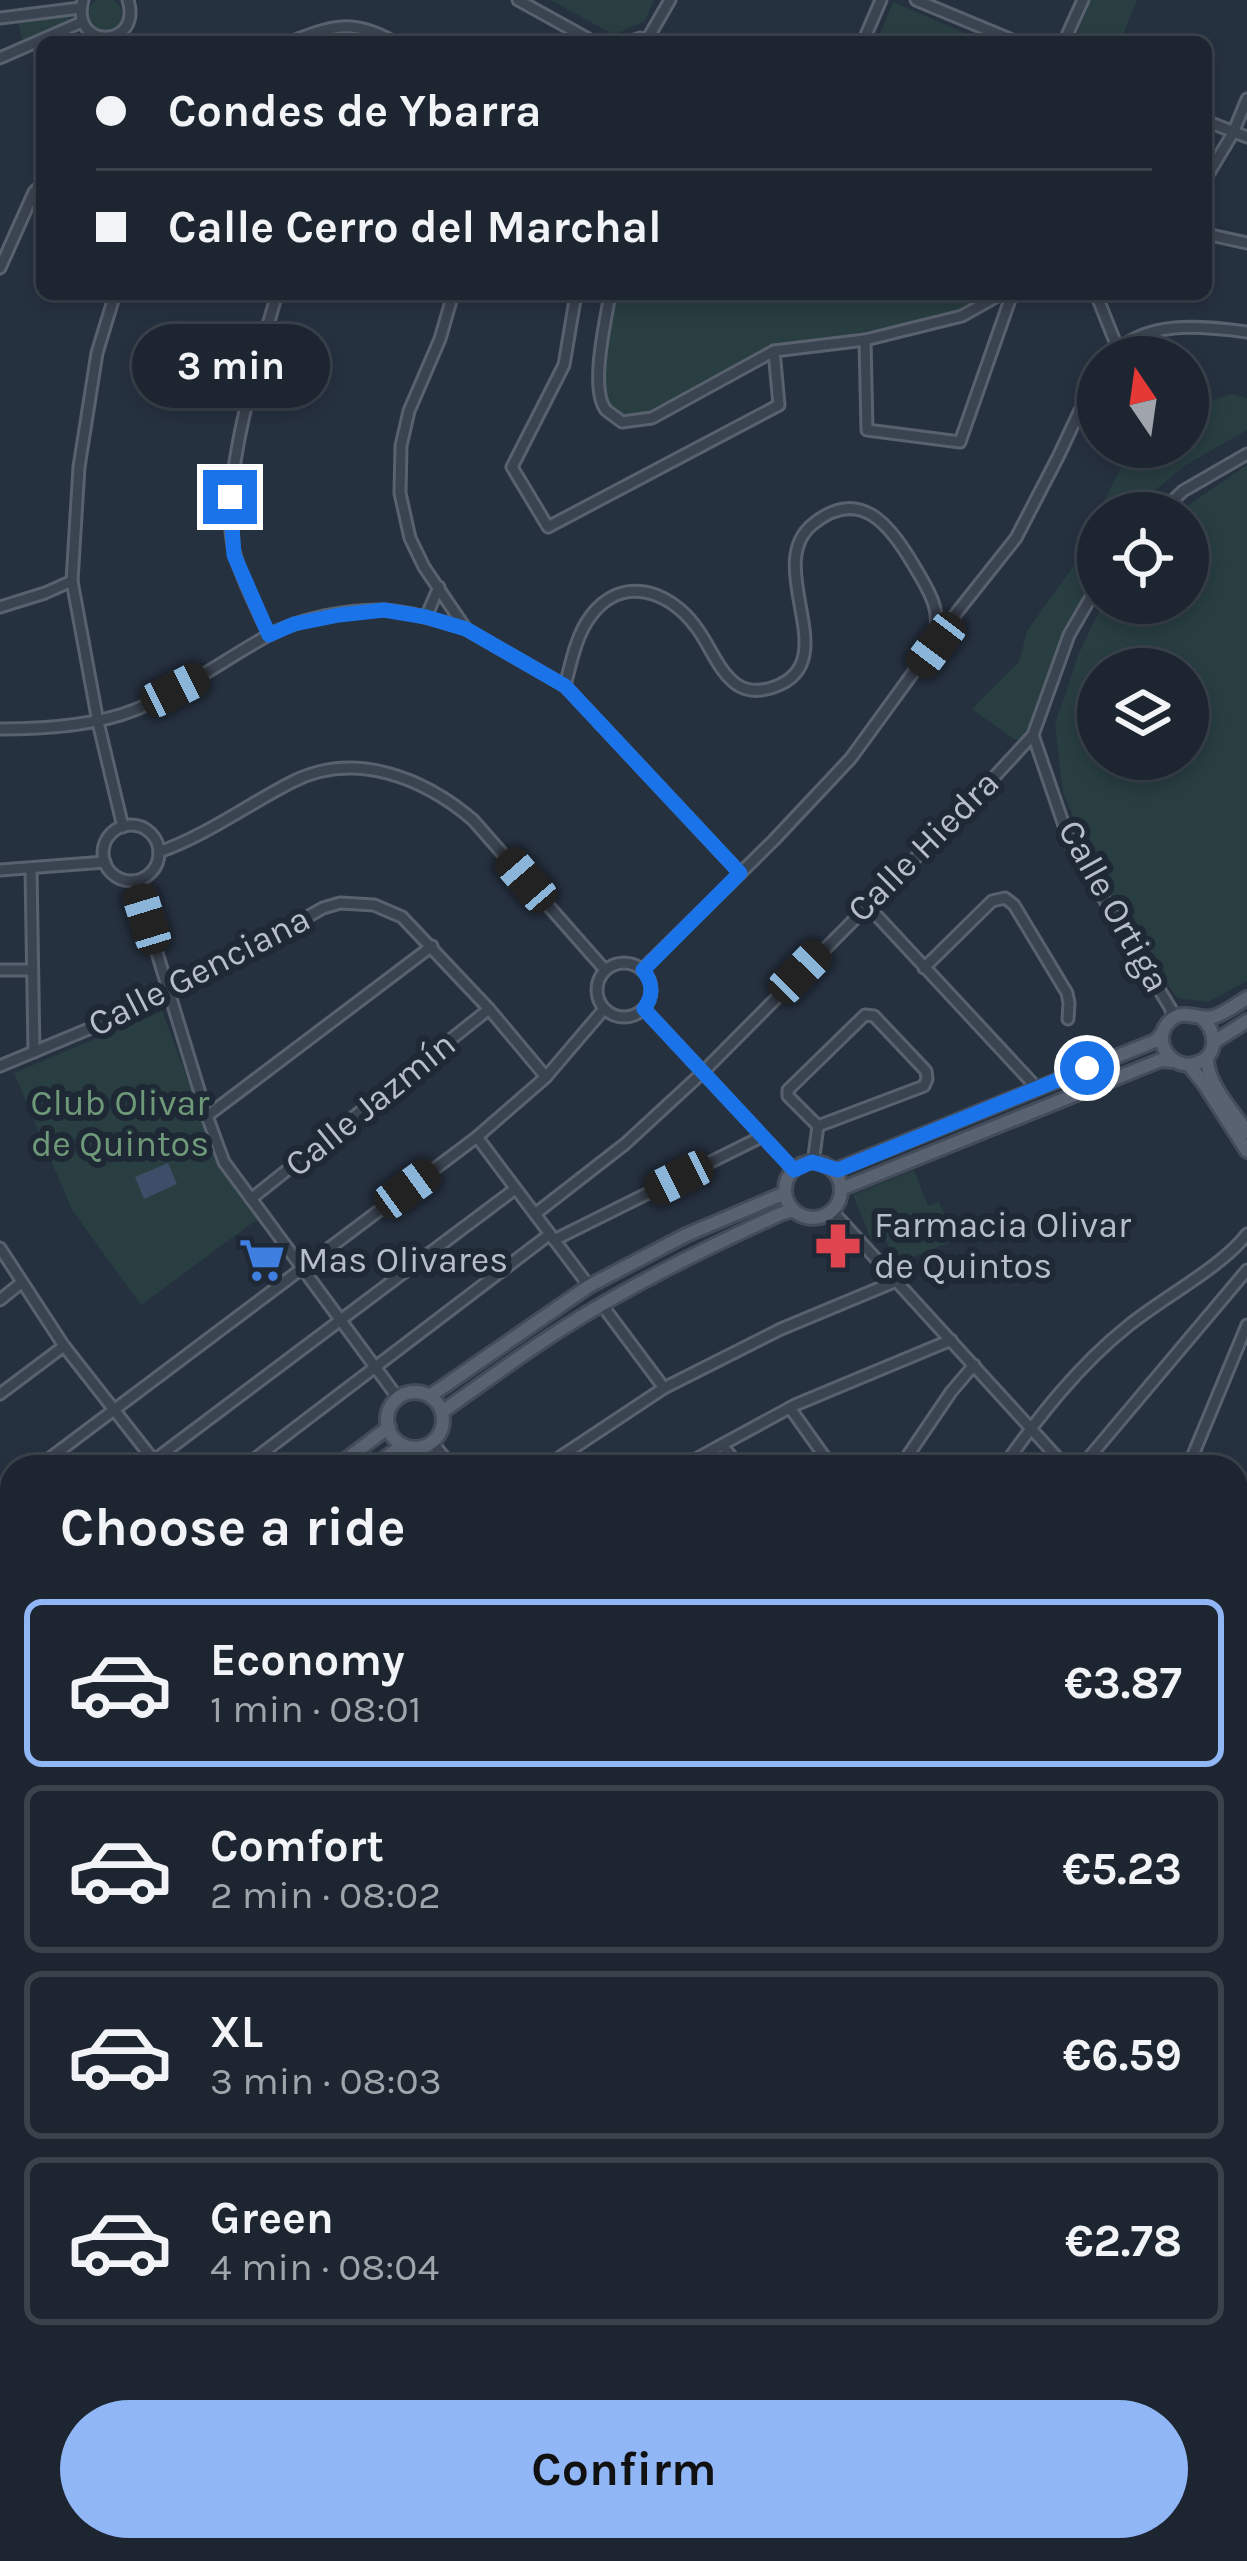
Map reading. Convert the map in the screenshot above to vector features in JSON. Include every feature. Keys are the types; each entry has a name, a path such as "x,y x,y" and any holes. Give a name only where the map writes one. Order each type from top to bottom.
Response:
{"main road":[{"path":"833,1171 1155,1041 1175,1014 1213,1017 1247,998"},
{"path":"1201,1017 1211,1028 1214,1042"},
{"path":"1244,1122 1212,1078 1207,1057 1214,1042 1247,1022"},
{"path":"1162,1034 1164,1049 1173,1060"},
{"path":"1189,1065 1207,1057"},
{"path":"841,1189 1156,1062 1173,1060 1189,1065 1247,1151"},
{"path":"812,1162 833,1171 841,1189 830,1213 815,1218 793,1210 785,1192 794,1170 812,1162"},
{"path":"430,1396 589,1286 686,1235 785,1192"},
{"path":"442,1412 602,1305 696,1252 793,1210"},
{"path":"414,1392 430,1396 442,1412 442,1428 432,1442 419,1447 403,1444 388,1427 389,1411 398,1398 414,1392"},
{"path":"352,1455 388,1427"},
{"path":"389,1455 403,1444"}],"street":[{"path":"518,0 583,36"},
{"path":"654,36 670,0"},
{"path":"866,36 881,0"},
{"path":"916,0 1003,36"},
{"path":"1067,36 1083,0"},
{"path":"120,36 128,24 131,1"},
{"path":"0,18 81,4 82,22 102,36"},
{"path":"50,36 82,22"},
{"path":"305,36 333,25 383,36"},
{"path":"0,58 36,42"},
{"path":"1212,168 1247,99"},
{"path":"1212,124 1247,137"},
{"path":"0,268 36,190"},
{"path":"1212,234 1247,243"},
{"path":"113,300 97,353 79,467 73,581 98,722 123,826"},
{"path":"269,635 234,555 230,497 241,432 275,300"},
{"path":"451,300 409,411 401,446 400,493 410,538 424,567 466,629"},
{"path":"575,300 564,365 512,467 548,527 778,405 774,351"},
{"path":"609,300 598,364 601,398 606,411 622,422 652,418 774,351 865,340 962,316 990,300"},
{"path":"865,340 868,430 960,442 1010,300"},
{"path":"1098,300 1109,336"},
{"path":"1146,336 1176,326 1247,332"},
{"path":"643,970 850,758 1016,538 1077,417"},
{"path":"1181,492 1247,454"},
{"path":"565,686 591,614 628,590 666,597 694,623 728,678 740,687 769,689 788,681 805,659 806,637 794,575 801,537 827,515 846,510 865,510 895,533 935,608 936,645"},
{"path":"0,607 73,581"},
{"path":"426,617 439,587"},
{"path":"935,608 958,611"},
{"path":"0,729 98,722 137,709 294,624 384,610 426,617 466,629 565,686 740,873"},
{"name":"Calle Hiedra","path":"535,1214 625,1144 701,1072 1033,735 1077,622"},
{"name":"Calle Ortiga","path":"1033,735 1070,843 1175,1014"},
{"path":"159,852 209,831 311,774 354,769 391,772 450,800 473,820 605,970"},
{"path":"123,826 148,831 159,852 150,874 135,881 120,879 105,862 105,844 123,826"},
{"path":"0,870 105,862"},
{"path":"31,869 34,1052"},
{"path":"135,881 224,1162 398,1398"},
{"path":"924,968 992,901 1005,898 1014,905 1067,993 1068,1019"},
{"name":"Calle Genciana","path":"0,1066 170,995 323,908 340,903 374,905 402,917 546,1077"},
{"path":"866,904 1036,1088"},
{"path":"207,1116 432,946"},
{"path":"619,963 643,970 651,985 644,1009 628,1018 604,1010 597,994 605,970 619,963"},
{"path":"0,970 32,970"},
{"name":"Calle Jazmín","path":"250,1199 489,1009"},
{"path":"644,1009 794,1170"},
{"path":"54,1455 477,1137 546,1077 604,1010"},
{"path":"865,1015 874,1016 926,1071 924,1086 818,1126 788,1096 788,1090 865,1015"},
{"path":"812,1162 818,1126"},
{"path":"477,1137 589,1286"},
{"path":"260,1455 552,1237 761,1137"},
{"path":"166,1455 515,1189"},
{"path":"830,1213 1055,1455"},
{"path":"1012,1455 1074,1377 1128,1325 1247,1234"},
{"path":"0,1247 64,1346 146,1455"},
{"path":"1091,1455 1247,1270"},
{"path":"563,1455 664,1388 781,1329 894,1282"},
{"path":"0,1300 21,1283"},
{"path":"602,1305 664,1388"},
{"path":"1193,1455 1247,1325"},
{"path":"703,1455 790,1408 951,1340"},
{"path":"0,1394 64,1346"},
{"path":"908,1455 974,1365"},
{"path":"790,1408 823,1455"},
{"path":"432,1442 442,1455"},
{"path":"722,1445 730,1455"}],"green space":[{"path":"98,-1 112,-1 121,8 121,22 112,31 98,31 89,22 89,8"},
{"path":"551,0 654,0 645,21 614,35"},
{"path":"1091,0 1137,0 1122,36 1076,36"},
{"path":"893,2 972,36 879,36"},
{"path":"68,16 69,21 23,42 18,22"},
{"path":"609,300 980,300 961,311 774,351 652,418 606,411 598,365"},
{"path":"1232,394 1247,398 1247,430 1209,452 1209,401"},
{"path":"1247,465 1247,981 1208,1002 1177,998 1101,880 1063,793 1055,725 1077,659 1077,780 1209,780 1209,648 1081,648 1093,624 1209,624 1208,492"},
{"path":"1120,468 1182,468 1153,492 1108,492"},
{"path":"1077,561 1077,621 1033,735 1023,743 972,709 1019,662 1027,631"},
{"name":"Club Olivar de Quintos","path":"162,1011 222,1171 259,1218 141,1305 72,1210 14,1073"},
{"path":"914,1170 928,1206 939,1202 955,1240 896,1264 884,1235 871,1239 853,1195"}],"water":[{"path":"168,1163 177,1184 144,1199 135,1177"}],"place":[{"name":"Farmacia Olivar de Quintos","path":"838,1246"},
{"name":"Mas Olivares","path":"262,1260"}],"route":[{"path":"230,497 234,555 269,635 294,624 384,610 466,629 565,686 740,873 643,970 652,994 644,1009 794,1170 812,1162 838,1170 1087,1068"}]}
